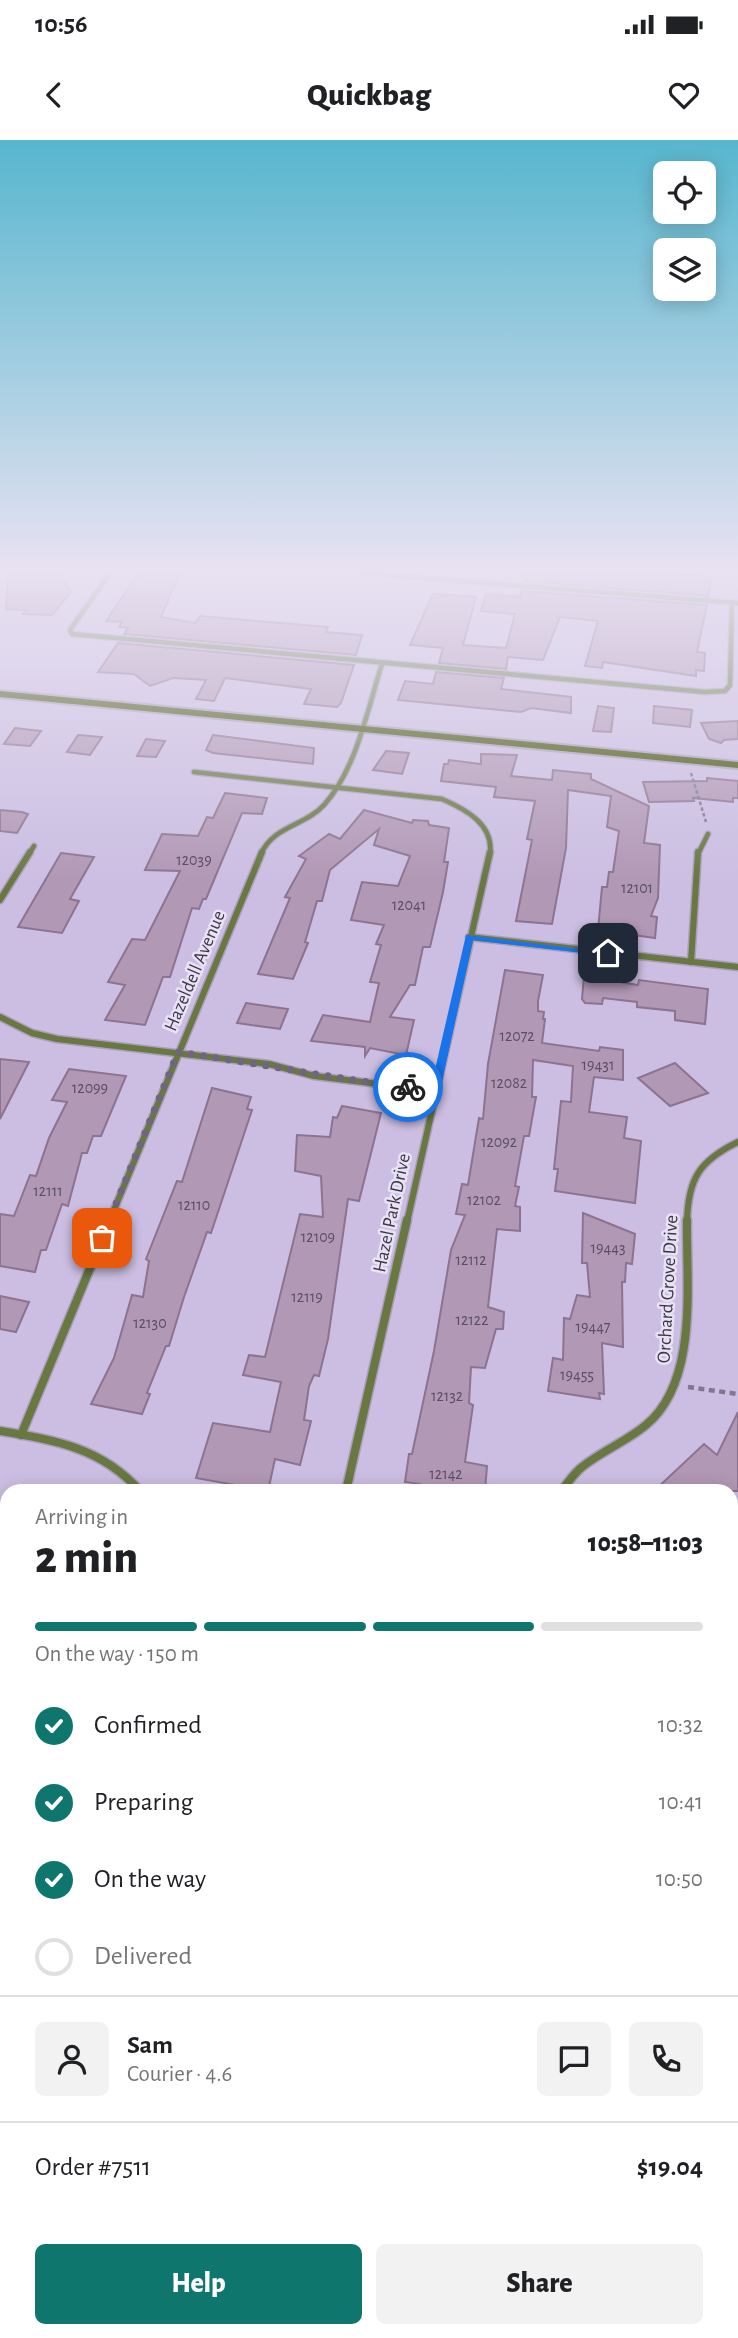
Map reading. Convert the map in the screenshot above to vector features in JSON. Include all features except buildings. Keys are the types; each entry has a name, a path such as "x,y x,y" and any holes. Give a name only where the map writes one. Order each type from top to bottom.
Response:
{"street":[{"name":"Hazeldell Avenue","path":"21,1435 265,845 279,831 321,808 338,786 378,676"},
{"path":"520,676 716,692 725,691 730,685 731,676"},
{"path":"0,694 738,765"},
{"name":"Hazel Park Drive","path":"194,772 442,799 473,815 483,824 490,836 491,850 469,937 348,1484"},
{"path":"691,962 698,853 708,834"},
{"path":"0,900 34,846"},
{"path":"469,937 738,967"},
{"path":"0,1017 32,1033 57,1039 269,1064 314,1076 435,1091"},
{"name":"Orchard Grove Drive","path":"567,1484 582,1467 645,1426 664,1407 676,1385 684,1344 688,1196 695,1174 707,1160 738,1142"},
{"path":"0,1431 92,1450 112,1460 134,1484"}],"path":[{"path":"694,760 691,772 708,834"},
{"path":"676,1385 738,1394"}],"way so far":[{"path":"102,1238 178,1052 269,1064 314,1076 408,1087"}],"route":[{"path":"408,1087 435,1091 469,937 608,953"}]}
